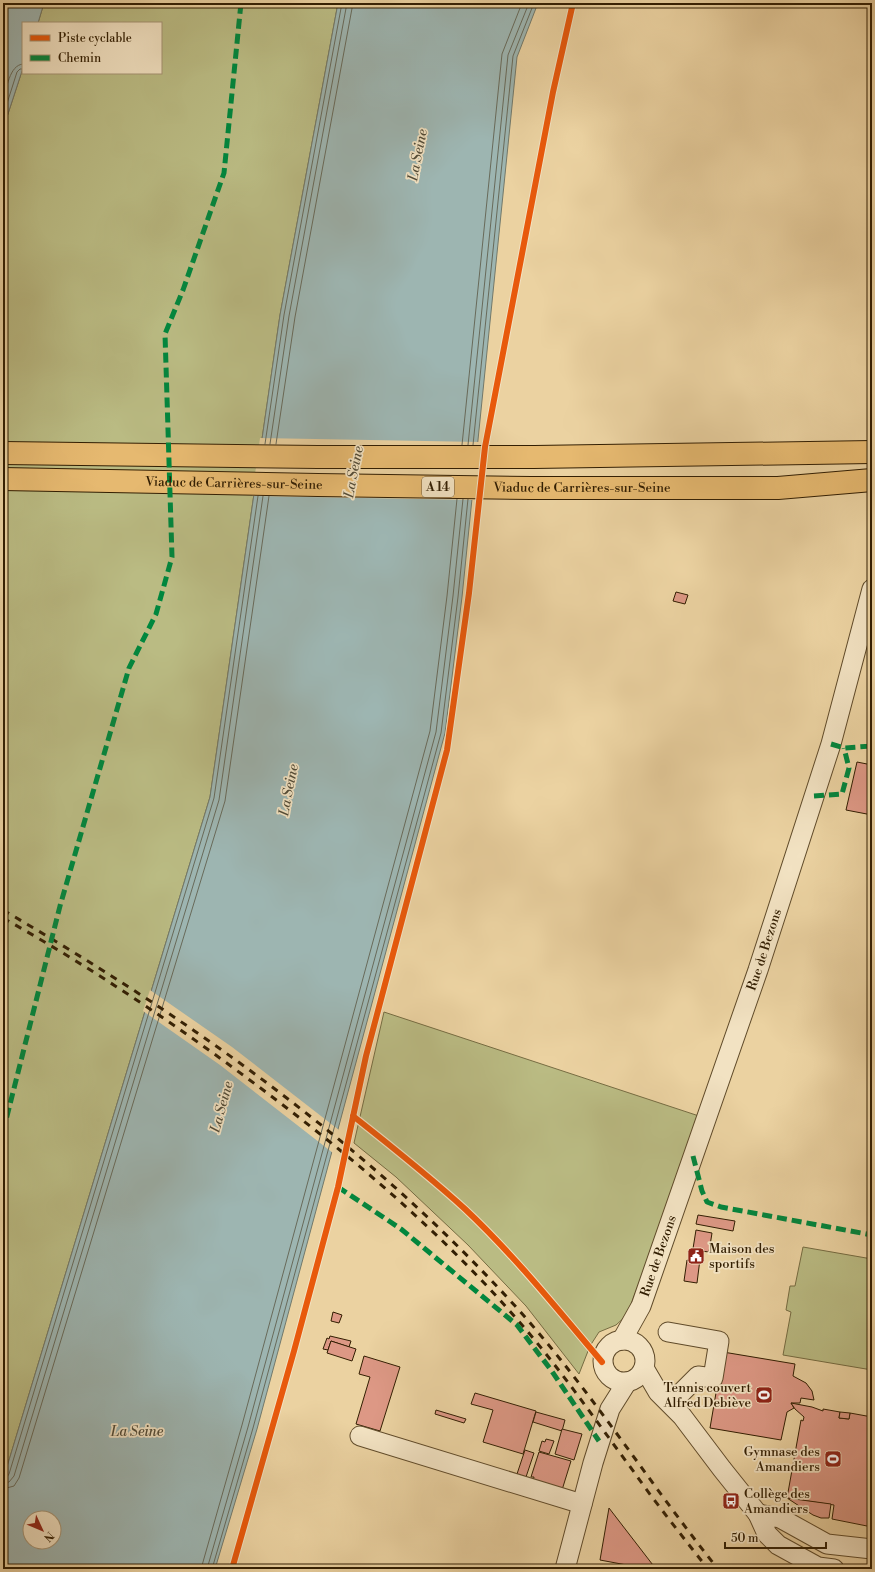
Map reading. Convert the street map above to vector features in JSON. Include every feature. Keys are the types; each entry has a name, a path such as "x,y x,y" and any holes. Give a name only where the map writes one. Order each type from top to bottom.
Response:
{"highway":[{"name":"Viaduc de Carrières-sur-Seine","path":"3,454 318,457 534,457 872,452"},
{"name":"Viaduc de Carrières-sur-Seine","path":"3,479 405,486 754,488 778,488 872,480"}],"street":[{"name":"Rue de Bezons","path":"635,1377 644,1356 631,1343 641,1306 758,970 831,744 872,589"},
{"path":"664,1397 698,1376 713,1378 719,1341 668,1332"},
{"path":"565,1569 582,1504 610,1409 607,1374 602,1362 606,1350 616,1341 631,1343"},
{"path":"607,1374 616,1381 635,1377 664,1397 697,1434 722,1469 758,1514 767,1534 778,1545 818,1568 834,1569"},
{"path":"610,1409 635,1377"},
{"path":"360,1436 582,1504"},
{"path":"758,1514 780,1518 827,1544 872,1549"}],"green space":[{"path":"44,3 338,3 280,315 210,797 3,1480 3,129 22,71 22,74 162,74 162,22 38,22"},
{"path":"384,1012 702,1117 627,1315 616,1325 599,1332 590,1346 579,1374 526,1306 468,1245 396,1177 354,1143"},
{"path":"803,1247 872,1259 872,1370 783,1355 791,1312 786,1310 790,1286 795,1286"}],"water":[{"path":"3,3 44,3 38,22 22,22 22,71 3,129"},
{"name":"La Seine","path":"338,3 538,3 517,57 462,597 445,733 257,1429 215,1569 3,1569 3,1480 210,797 280,315"}],"pier":[{"path":"260,438 480,442 474,500 252,496"},
{"path":"150,990 232,1047 339,1130 333,1153 220,1065 143,1011"}],"building":[{"path":"676,592 688,595 685,604 673,601"},
{"path":"857,762 872,765 872,815 846,810"},
{"path":"698,1215 735,1221 733,1231 696,1224"},
{"name":"Maison des sportifs","path":"696,1230 712,1233 709,1252 701,1251 697,1283 684,1281 687,1260 691,1261"},
{"path":"333,1312 342,1315 339,1323 331,1321"},
{"path":"330,1336 351,1341 349,1347 331,1341 328,1350 323,1349 327,1338 329,1339"},
{"path":"331,1341 356,1349 352,1361 327,1353"},
{"name":"Tennis couvert Alfred Debiève","path":"723,1352 795,1364 793,1376 806,1383 812,1391 814,1400 801,1398 800,1403 791,1403 794,1408 787,1412 781,1440 710,1428"},
{"path":"364,1356 400,1367 380,1431 356,1424 370,1377 359,1374"},
{"path":"475,1393 536,1411 523,1454 483,1442 493,1410 471,1404"},
{"name":"Gymnase des Amandiers","path":"791,1403 812,1407 823,1411 823,1409 840,1412 839,1418 849,1419 850,1413 872,1417 872,1527 832,1519 834,1505 787,1498 801,1420 803,1421 804,1417"},
{"path":"436,1410 466,1419 464,1423 435,1414"},
{"path":"536,1412 565,1420 562,1431 533,1422"},
{"path":"840,1412 850,1413 849,1419 839,1418"},
{"path":"562,1429 582,1434 574,1460 555,1454"},
{"path":"546,1439 554,1441 549,1454 539,1451 542,1441 545,1442"},
{"path":"525,1450 534,1453 526,1477 517,1474"},
{"path":"539,1452 571,1461 562,1490 533,1481 534,1477 531,1477"},
{"path":"787,1498 831,1504 829,1518 821,1518 813,1515"},
{"path":"609,1508 656,1569 648,1569 600,1560"}],"railway":[{"path":"3,910 142,995 209,1041 275,1089 339,1139 401,1192 460,1248 543,1338 569,1370 718,1569"},
{"path":"3,918 96,973 214,1054 281,1104 357,1164 429,1228 496,1296 556,1366 661,1509 708,1569"}],"marked path":[{"path":"3,1132 60,906 129,668 156,614 172,557 165,334 183,290 224,173 241,3"},
{"path":"831,744 844,748 872,746"},
{"path":"814,796 842,794 849,768 844,748"},
{"path":"693,1156 702,1191 707,1202 721,1207 872,1235"},
{"path":"338,1187 401,1229 517,1325 551,1370 599,1441"}],"cycle path":[{"path":"232,1569 294,1351 338,1187 366,1056 447,750 469,593 485,447 553,92 573,3"},
{"path":"353,1116 396,1150 465,1209 501,1245 536,1284 602,1362"}],"place":[{"name":"Maison des sportifs","path":"696,1256"},
{"name":"Tennis couvert Alfred Debiève","path":"764,1395"},
{"name":"Gymnase des Amandiers","path":"833,1459"},
{"name":"Collège des Amandiers","path":"731,1501"}]}
